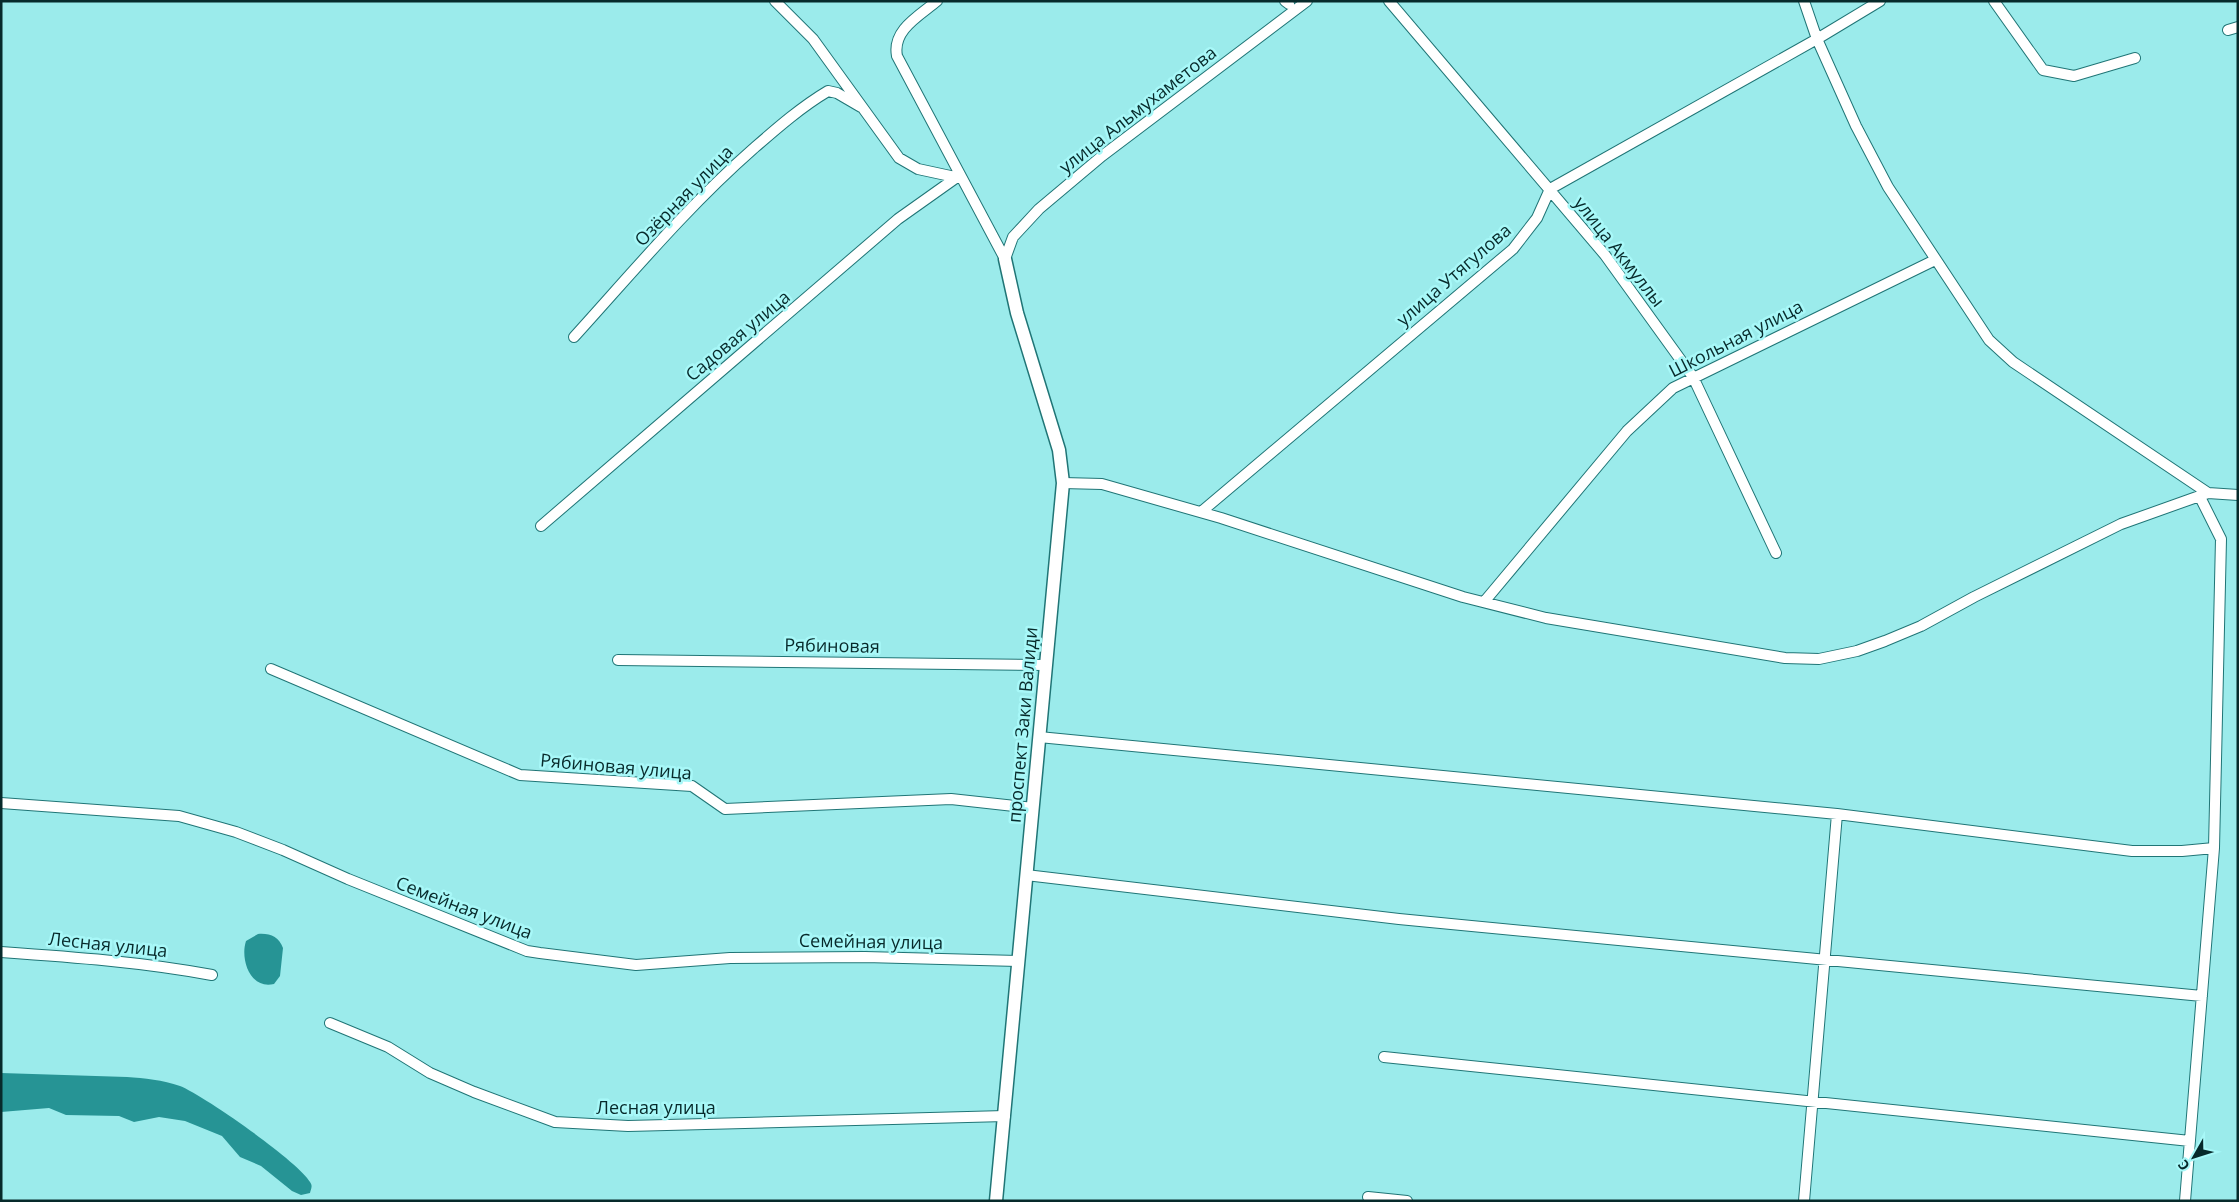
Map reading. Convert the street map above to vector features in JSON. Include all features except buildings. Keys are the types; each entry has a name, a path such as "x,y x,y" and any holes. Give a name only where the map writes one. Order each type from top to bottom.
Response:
{"street":[{"path":"776,1 813,39 899,158 918,168 958,176"},
{"path":"937,1 901,32 896,46 898,56 958,176 1005,259"},
{"name":"улица Альмухаметова","path":"1005,259 1013,237 1039,208 1102,156 1307,1"},
{"name":"улица Акмуллы","path":"1389,1 1605,256 1693,377 1776,553"},
{"path":"1804,1 1817,40 1856,126 1888,187 1989,340 2013,362 2204,495 2221,539 2214,848 2185,1201"},
{"path":"1550,189 1817,40 1880,1"},
{"path":"1994,1 2043,70 2074,76 2134,58"},
{"name":"Озёрная улица","path":"574,337 721,177 766,138 828,91 837,93 861,107"},
{"name":"Садовая улица","path":"541,526 898,220 958,176"},
{"name":"улица Утягулова","path":"1200,512 1513,249 1537,218 1550,189"},
{"name":"проспект Заки Валиди","path":"996,1201 1063,483 1059,450 1017,313 1005,259"},
{"name":"Школьная улица","path":"1484,602 1627,431 1673,388 1935,260"},
{"path":"1063,483 1102,484 1200,512 1484,602 1546,618 1785,658 1819,659 1857,651 1921,626 1974,597 2120,524 2204,495 2238,495"},
{"name":"Рябиновая","path":"618,660 1046,665"},
{"name":"Рябиновая улица","path":"271,669 520,775 692,786 724,809 951,799 1033,808"},
{"path":"1039,737 1837,814 2132,850 2182,851 2214,848"},
{"name":"Семейная улица","path":"1,803 179,816 236,832 527,951 636,965 730,958 865,957 1018,962"},
{"path":"1804,1201 1823,959 1837,814"},
{"path":"1026,875 1399,919 2202,996"},
{"name":"Лесная улица","path":"1,952 91,958 166,966 212,975"},
{"name":"Лесная улица","path":"330,1023 388,1047 430,1073 555,1122 628,1126 1004,1116"},
{"path":"1384,1057 2190,1142"},
{"path":"1368,1197 1407,1201"}],"water":[{"path":"258,934 274,936 283,948 280,976 274,984 266,985 253,978 246,964 244,948 246,941"},
{"path":"1,1073 133,1077 180,1086 228,1115 270,1145 310,1182 312,1186 310,1193 301,1195 292,1191 261,1166 240,1157 222,1136 185,1121 159,1117 134,1122 119,1116 66,1115 49,1108 1,1112"}]}
